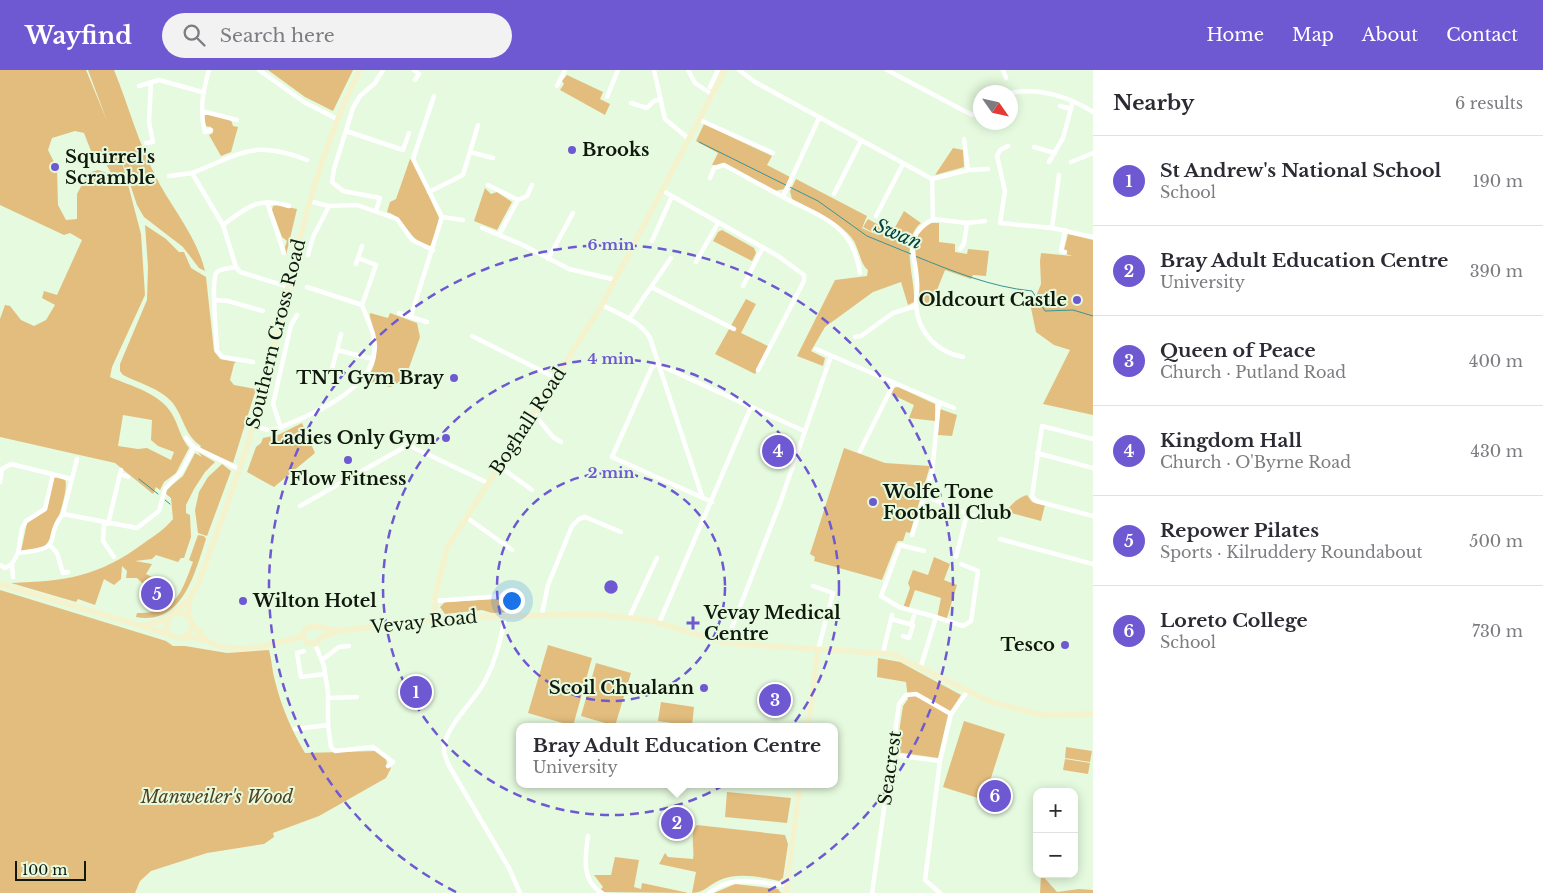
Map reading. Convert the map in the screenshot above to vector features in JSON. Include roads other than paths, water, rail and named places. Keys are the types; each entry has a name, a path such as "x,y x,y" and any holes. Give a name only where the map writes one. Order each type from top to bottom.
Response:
{"main road":[{"name":"Southern Cross Road","path":"176,613 190,598 201,575 254,426 309,201 337,119 360,70"},
{"name":"Boghall Road","path":"434,619 434,601 444,554 466,517 534,414 616,280 725,70"},
{"path":"0,584 168,634 177,639 185,638 191,632 192,624"},
{"name":"Southern Cross Road","path":"188,616 190,598"},
{"path":"141,626 168,619 176,613 188,616 192,624 208,641"},
{"name":"Vevay Road","path":"315,644 322,637 339,631 434,619 505,615 594,614 659,623 726,643 818,650 882,652 902,657 967,692 1000,705 1041,714 1093,714"},
{"path":"168,619 166,628 168,634"},
{"name":"Vevay Road","path":"185,638 208,641 219,646 246,647 304,636 309,627 314,626 320,629 339,631"},
{"path":"320,629 322,637"},
{"path":"304,636 307,642 315,644"},
{"path":"809,723 818,650"},
{"path":"786,893 799,788"}],"street":[{"path":"209,70 202,92 202,111 205,132 212,130"},
{"path":"259,70 304,102 337,119"},
{"path":"383,70 360,96 349,117 332,182 343,191 387,200"},
{"path":"414,70 419,74 415,80"},
{"path":"557,86 565,70"},
{"path":"608,97 618,70"},
{"path":"654,70 667,121 689,139"},
{"path":"688,70 695,83 713,95"},
{"path":"710,87 718,70"},
{"path":"739,70 755,82 932,179 968,170 988,168"},
{"path":"887,70 973,114"},
{"path":"1003,70 1006,78"},
{"path":"139,86 151,82 167,82 202,92"},
{"path":"146,143 153,142 149,122 151,82"},
{"path":"1018,92 1040,92 1073,101 1093,112"},
{"path":"411,316 442,216 413,159 434,96"},
{"path":"631,103 647,108 654,101 661,99"},
{"path":"1049,162 1063,138 1073,101"},
{"path":"1060,106 1070,109"},
{"path":"202,111 237,120"},
{"path":"783,197 819,118"},
{"path":"700,120 773,153"},
{"path":"429,192 463,175 478,125"},
{"path":"346,131 403,150 409,133"},
{"path":"964,139 968,170"},
{"path":"834,194 861,141"},
{"path":"1008,146 1000,150 997,156 1004,191 1000,223 1052,228 1093,237"},
{"path":"1034,147 1054,152"},
{"path":"169,176 176,178 192,173 238,153 254,149 273,149 307,160"},
{"path":"470,152 493,158"},
{"path":"1071,162 1093,153"},
{"path":"876,216 903,164"},
{"path":"710,178 714,168 724,165 843,232 853,244 860,273"},
{"path":"192,173 223,225 236,267 246,275 289,287"},
{"path":"1052,228 1059,175"},
{"path":"932,179 933,218"},
{"path":"488,185 518,200"},
{"path":"499,235 518,200 527,196 532,185"},
{"path":"662,191 763,247 801,271 804,281 758,370"},
{"path":"652,241 672,196"},
{"path":"376,211 380,198"},
{"path":"309,201 329,206 357,205 397,219 412,240 433,250"},
{"path":"223,225 246,208 267,202 289,206"},
{"path":"267,202 284,253"},
{"path":"308,255 313,237 329,206"},
{"path":"548,259 573,213"},
{"path":"442,216 463,220"},
{"path":"963,358 950,355 936,347 924,332 916,306 918,281 913,261 913,240 918,228 933,218 967,222 986,221"},
{"path":"960,249 964,244 967,222"},
{"path":"696,262 718,223"},
{"path":"482,228 523,245 569,269 616,280"},
{"path":"1065,230 1061,251 1065,252"},
{"path":"356,264 362,246"},
{"path":"743,286 763,247"},
{"path":"254,426 268,430 281,428 348,394 366,376 373,359 375,346 373,334 362,305 376,264 358,258"},
{"path":"629,318 672,258"},
{"path":"236,267 219,270 215,275 213,290 217,351 223,357 253,362"},
{"path":"307,286 362,305"},
{"path":"651,287 734,329"},
{"path":"215,300 264,311"},
{"path":"602,304 629,318 645,330 653,347 657,364 702,496"},
{"path":"855,337 861,336 893,313 916,306"},
{"path":"399,313 427,322"},
{"path":"281,428 273,404 291,325 297,315"},
{"path":"332,369 341,334"},
{"path":"472,336 556,378"},
{"path":"816,349 954,408"},
{"path":"337,350 373,359"},
{"path":"726,643 760,556 831,356"},
{"path":"657,364 652,367 612,457 712,502"},
{"path":"657,364 804,431"},
{"path":"860,451 894,383"},
{"path":"912,535 932,473 939,402"},
{"path":"659,623 751,407"},
{"path":"534,414 553,437 561,442"},
{"path":"1093,439 1042,426 1032,496 1036,501 1093,516"},
{"path":"186,438 194,447 239,469"},
{"path":"300,506 408,445 488,483"},
{"path":"61,515 137,528 156,514 166,486 178,477 194,447"},
{"path":"1037,453 1093,468"},
{"path":"18,553 36,552 50,545 61,515 77,459"},
{"path":"0,482 2,469 11,464 72,479"},
{"path":"499,466 532,490"},
{"path":"114,557 105,551 102,536 120,472 128,477"},
{"path":"0,565 6,568 12,564 18,553 22,528 26,521 45,509 53,474"},
{"path":"925,496 982,520"},
{"path":"956,557 967,514"},
{"path":"466,517 512,550"},
{"path":"542,614 548,585 572,526 585,517 621,532"},
{"path":"1000,539 1093,564"},
{"path":"50,545 57,553 63,573"},
{"path":"924,551 900,545 881,596 899,607 963,626 971,621 978,571 961,564"},
{"path":"629,618 657,558"},
{"path":"12,564 13,577"},
{"path":"813,586 833,593 818,650"},
{"path":"434,601 502,596 508,598"},
{"path":"505,615 486,680 476,697 454,724 445,740 444,750 448,764 509,868 520,893"},
{"path":"903,636 909,638 914,616"},
{"path":"882,652 892,617 911,625"},
{"path":"921,666 936,617"},
{"path":"315,644 322,660 325,674 331,747 335,751 373,747 393,762 388,766"},
{"path":"322,660 339,647 349,646"},
{"path":"304,651 297,653 301,677 325,674"},
{"path":"940,893 925,880 940,761 952,714 967,692"},
{"name":"Seacrest","path":"872,893 900,704 906,695 916,694 952,714"},
{"path":"328,698 357,697"},
{"path":"295,729 328,725"},
{"path":"901,756 940,761"},
{"path":"588,836 585,859 586,871 596,889 602,893"},
{"path":"709,893 718,885 732,880 787,885"}],"waterway":[{"name":"Swan","path":"699,142 818,201 867,236 911,254"},
{"name":"Swan","path":"915,256 957,273 987,282 1032,291 1045,311 1073,310 1093,316"},
{"path":"139,479 158,494"},
{"path":"165,500 170,504"}],"place":[{"name":"Brooks","path":"572,150"},
{"name":"Squirrel's Scramble","path":"55,167"},
{"name":"Oldcourt Castle","path":"1077,300"},
{"name":"TNT Gym Bray","path":"454,378"},
{"name":"Ladies Only Gym","path":"446,438"},
{"name":"Kingdom Hall","path":"778,451"},
{"name":"Flow Fitness","path":"348,460"},
{"name":"Wolfe Tone Football Club","path":"873,502"},
{"name":"Repower Pilates","path":"157,594"},
{"name":"Wilton Hotel","path":"243,601"},
{"name":"Vevay Medical Centre","path":"693,623"},
{"name":"Tesco","path":"1065,645"},
{"name":"Scoil Chualann","path":"704,688"},
{"name":"St Andrew's National School","path":"416,692"},
{"name":"Queen of Peace","path":"775,700"},
{"name":"Loreto College","path":"995,796"},
{"name":"Bray Adult Education Centre","path":"677,823"}],"park label":[{"name":"Manweiler's Wood","path":"217,797"}]}
